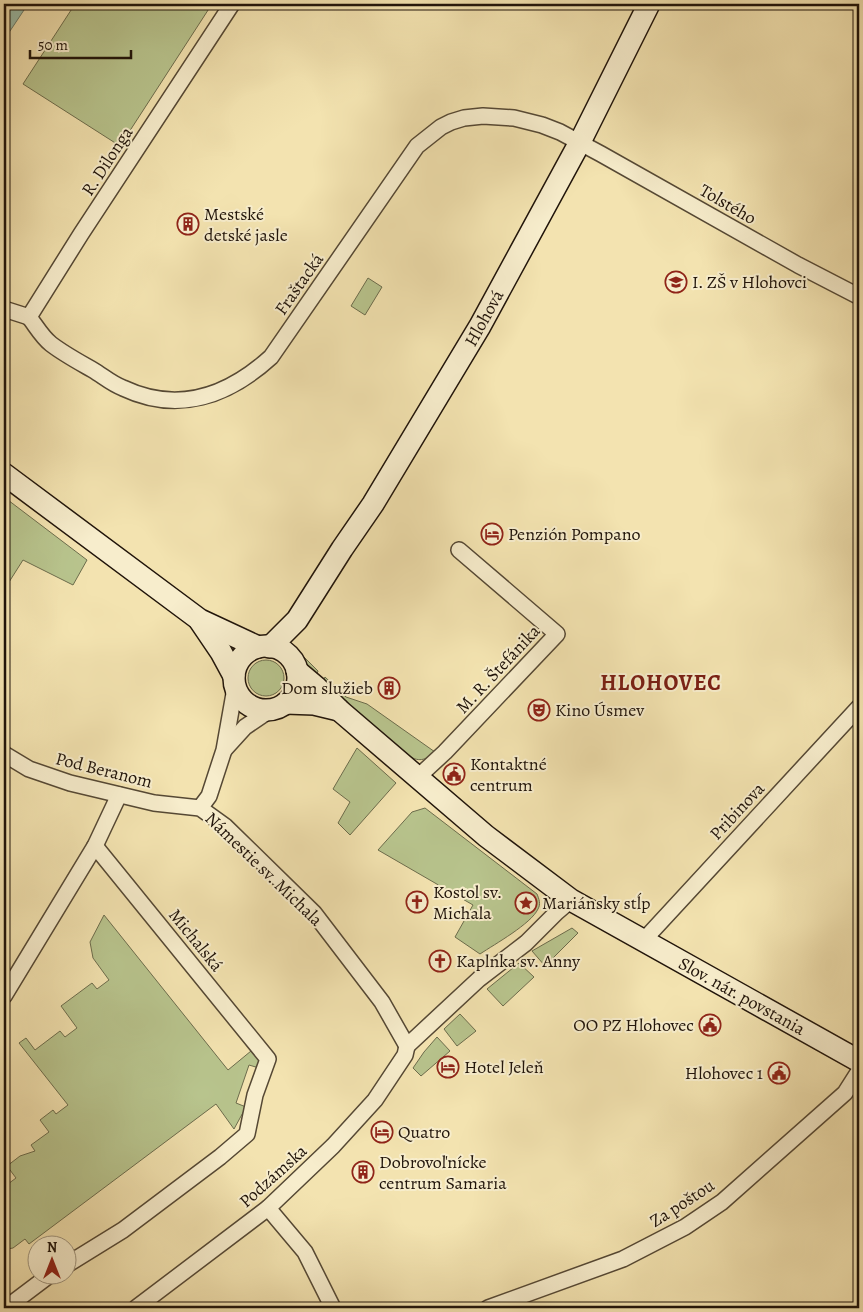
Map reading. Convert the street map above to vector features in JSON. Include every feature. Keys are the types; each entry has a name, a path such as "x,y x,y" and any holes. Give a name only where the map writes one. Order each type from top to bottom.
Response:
{"main road":[{"name":"Hlohová","path":"264,647 297,620 373,504 475,334 580,142 649,4"},
{"path":"4,474 200,620 264,647 279,649 339,710 486,836 571,900 634,936"},
{"path":"200,620 246,703 262,710 278,706 314,704 339,710"},
{"name":"Hlohová","path":"294,665 297,620"},
{"path":"234,682 236,667 240,658 249,651 264,647"},
{"path":"278,706 296,689 294,665"},
{"name":"Slov. nár. povstania","path":"634,936 859,1062"}],"street":[{"name":"R. Dilonga","path":"29,317 81,234 232,4"},
{"name":"Fraštacká","path":"29,317 50,343 121,388 135,394 166,400 193,399 211,395 241,381 271,358 417,146 441,128 450,122 464,118 483,116 514,118 555,130 580,142"},
{"name":"Tolstého","path":"580,142 798,265 859,296"},
{"path":"4,309 29,317"},
{"name":"M. R. Štefánika","path":"418,778 557,634 459,550"},
{"path":"200,808 210,796 224,750 234,682"},
{"path":"224,750 245,727 278,706"},
{"name":"Pribinova","path":"634,936 859,707"},
{"name":"Pod Beranom","path":"4,754 30,769 66,782 154,803 200,808"},
{"path":"4,996 95,846 119,795"},
{"name":"Námestie sv. Michala","path":"200,808 225,826 314,913 382,1002 407,1046"},
{"name":"Michalská","path":"78,1258 123,1230 220,1157 247,1134 255,1095 268,1058 95,846"},
{"path":"407,1046 478,979 526,943 571,900"},
{"name":"Podzámska","path":"136,1308 268,1208 333,1146 375,1100 405,1055 407,1046"},
{"name":"Za poštou","path":"488,1308 623,1259 685,1227 722,1202 845,1093 859,1071"},
{"path":"268,1208 305,1252 333,1308"},
{"path":"6,1308 38,1284"}],"green space":[{"path":"75,4 212,4 120,146 23,84"},
{"path":"368,278 382,287 365,315 351,306"},
{"path":"4,497 87,560 73,585 23,560 4,590"},
{"path":"299,652 318,671 315,680 300,664"},
{"path":"266,660 273,661 279,665 283,671 283,685 279,691 273,695 266,696 259,695 253,691 249,685 248,678 249,671 253,665 259,661"},
{"path":"325,677 346,697 367,704 435,752 429,757 420,760 409,756 321,684"},
{"path":"357,748 396,783 350,835 338,823 350,802 333,789"},
{"path":"425,808 538,896 539,907 528,921 480,954 455,937 473,905 378,850 412,812"},
{"path":"104,915 228,1070 251,1051 261,1062 259,1068 249,1065 236,1103 246,1107 234,1129 216,1104 42,1234 28,1234 28,1243 25,1239 13,1248 4,1251 4,1187 16,1178 7,1166 20,1156 35,1151 31,1145 49,1132 40,1120 53,1110 56,1114 68,1105 19,1043 26,1038 35,1050 60,1031 65,1037 77,1028 61,1006 92,983 97,989 109,980 93,958 90,942"},
{"path":"572,928 578,933 545,966 532,951"},
{"path":"519,963 534,977 503,1006 487,989"},
{"path":"460,1014 476,1031 457,1046 444,1029"},
{"path":"437,1037 450,1051 421,1076 413,1068"}],"shaded area":[{"path":"4,4 28,4 4,40"}],"place":[{"name":"Mestské detské jasle","path":"188,224"},
{"name":"I. ZŠ v Hlohovci","path":"676,282"},
{"name":"Penzión Pompano","path":"492,534"},
{"name":"Dom služieb","path":"389,688"},
{"name":"Kino Úsmev","path":"539,710"},
{"name":"Kontaktné centrum","path":"454,774"},
{"name":"Kostol sv. Michala","path":"417,902"},
{"name":"Mariánsky stĺp","path":"526,903"},
{"name":"Kaplnka sv. Anny","path":"440,961"},
{"name":"OO PZ Hlohovec","path":"710,1025"},
{"name":"Hotel Jeleň","path":"448,1067"},
{"name":"Hlohovec 1","path":"779,1073"},
{"name":"Quatro","path":"382,1132"},
{"name":"Dobrovoľnícke centrum Samaria","path":"363,1172"}],"district":[{"name":"HLOHOVEC","path":"661,682"}]}
